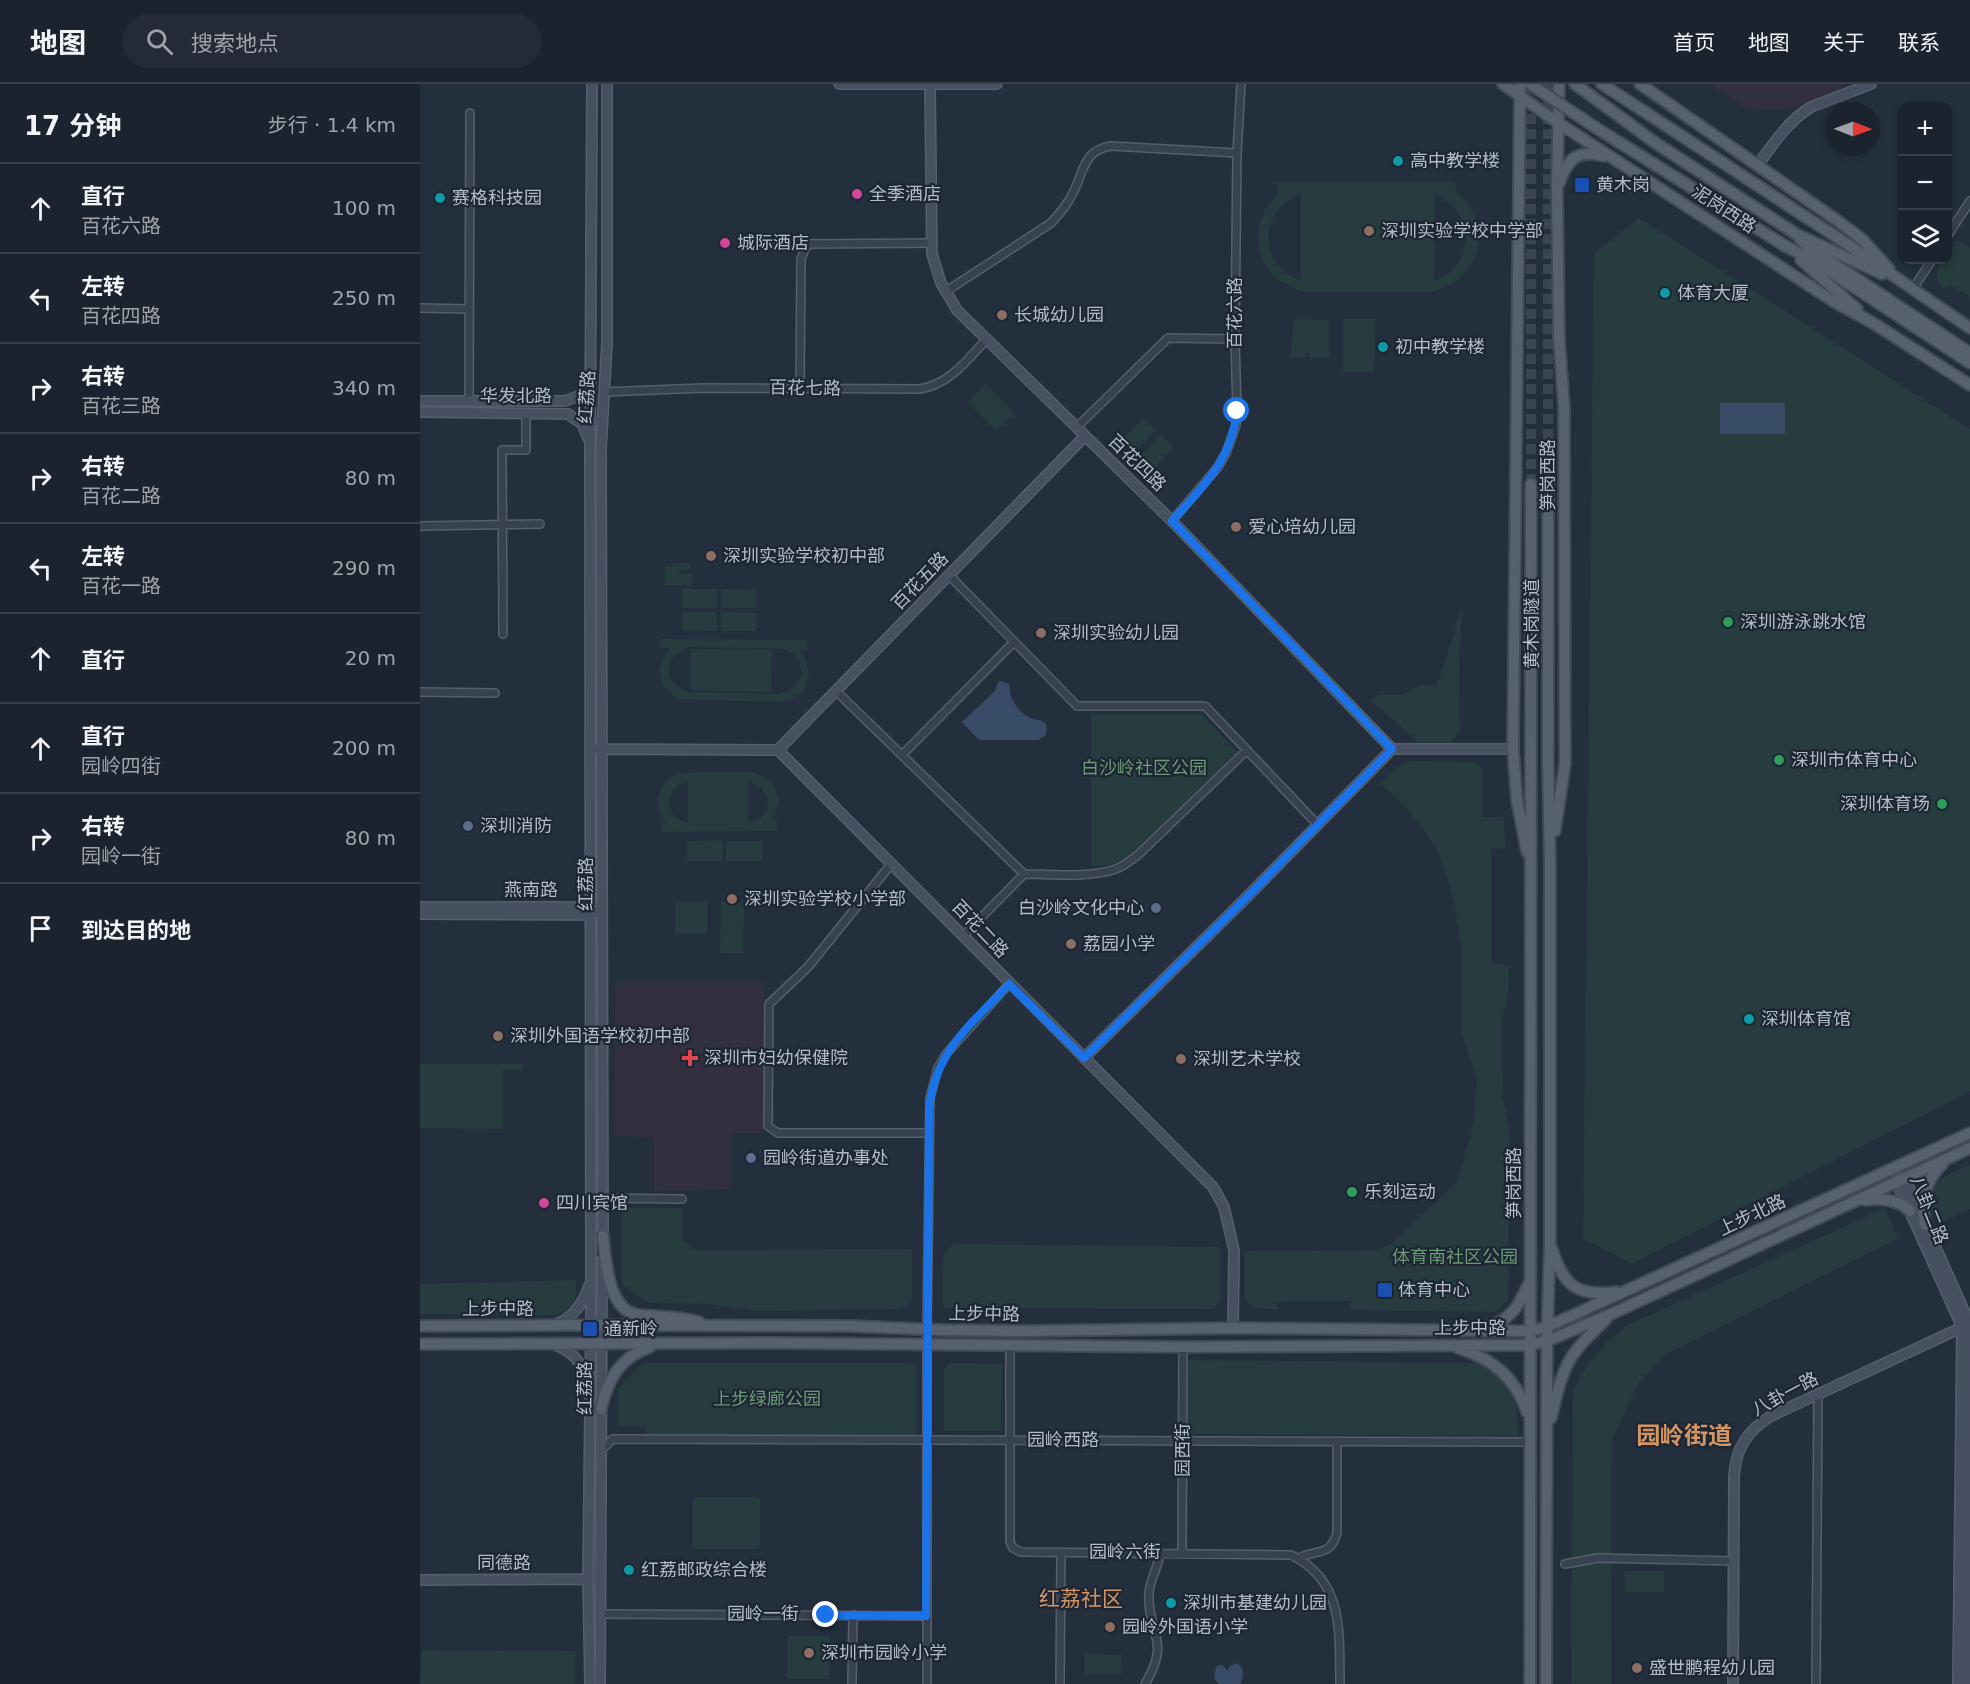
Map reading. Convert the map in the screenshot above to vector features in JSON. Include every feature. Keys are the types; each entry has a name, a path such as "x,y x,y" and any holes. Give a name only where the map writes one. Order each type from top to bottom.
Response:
{"main road":[{"name":"泥岗西路","path":"1503,84 1557,122 1833,301 1873,323 1970,385"},
{"name":"笋岗西路","path":"1520,84 1513,749 1517,801 1524,845 1531,862"},
{"name":"泥岗西路","path":"1530,84 1600,131 1787,247 1811,259 1970,363"},
{"name":"笋岗西路","path":"1550,864 1565,764 1564,436 1559,338 1557,190 1559,84"},
{"name":"泥岗西路","path":"1575,84 1657,144 1796,234 1901,283"},
{"name":"泥岗西路","path":"1602,84 1835,236 1970,328"},
{"path":"1640,84 1812,202 1863,240 1901,283"},
{"path":"1557,190 1566,166 1575,157 1587,153 1612,157"},
{"name":"泥岗西路","path":"1796,234 1807,246 1970,353"},
{"name":"泥岗西路","path":"1787,247 1873,323"},
{"name":"黄木岗隧道","path":"1531,484 1531,763"},
{"name":"黄木岗隧道","path":"1548,484 1548,764"},
{"name":"笋岗西路","path":"1530,1684 1531,763"},
{"name":"笋岗西路","path":"1546,1684 1547,1327 1550,1243 1548,764"},
{"name":"上步北路","path":"1547,1327 1970,1132"},
{"path":"1530,1146 1550,1145"},
{"name":"上步北路","path":"1547,1341 1610,1315 1970,1148"},
{"path":"1925,1225 1923,1196 1933,1175 1947,1159"},
{"path":"1859,1201 1878,1199 1892,1201 1910,1211"},
{"path":"603,1236 609,1280 615,1297 624,1308 636,1315 683,1317 714,1326"},
{"path":"1550,1243 1560,1270 1572,1287 1592,1293 1623,1292"},
{"path":"1472,1329 1503,1321 1512,1314 1527,1286 1530,1267"},
{"path":"1547,1433 1563,1374 1570,1360 1580,1345 1610,1315"},
{"name":"上步中路","path":"420,1326 850,1326 1026,1331 1233,1328 1530,1330 1547,1327"},
{"name":"上步中路","path":"420,1344 777,1343 1183,1347 1530,1345 1547,1341"},
{"path":"601,1408 609,1382 622,1363 638,1352 661,1344"},
{"path":"1447,1345 1477,1355 1498,1367 1518,1390 1530,1419"},
{"path":"1530,1406 1547,1406"}],"street":[{"name":"红荔路","path":"590,1684 588,1579 590,1399 603,1236 602,909 590,448 592,84"},
{"name":"红荔路","path":"597,1325 591,1278 591,910 597,749 601,437 607,343 607,84"},
{"path":"839,84 998,84"},
{"name":"百花四路","path":"930,84 931,243 934,263 945,292 957,310 1172,521 1392,749"},
{"name":"百花六路","path":"1172,521 1213,474 1226,453 1232,439 1237,411 1235,339 1237,153 1241,84"},
{"path":"1758,165 1786,127 1810,107 1852,88 1871,84"},
{"path":"469,401 470,112"},
{"path":"945,292 1051,223 1062,211 1073,192 1087,159 1102,147 1237,153"},
{"path":"1952,228 1970,201"},
{"path":"801,388 801,259 806,246 810,243 931,243"},
{"path":"1912,290 1929,264"},
{"path":"420,308 469,309"},
{"path":"1077,427 1168,338 1235,339"},
{"name":"百花七路","path":"604,392 703,388 912,390 929,388 950,377 987,339"},
{"name":"华发北路","path":"420,401 568,400 583,393 591,378"},
{"name":"华发北路","path":"420,412 562,413 573,416 585,429 590,448"},
{"path":"503,634 502,450 526,450 526,413"},
{"name":"百花五路","path":"778,750 1085,436"},
{"path":"420,526 540,524"},
{"path":"949,575 1077,706 1205,706 1317,824"},
{"path":"902,755 1014,642"},
{"path":"836,691 1024,874"},
{"path":"420,692 495,693"},
{"path":"597,749 778,750"},
{"path":"1084,1058 1392,749 1513,749"},
{"name":"百花二路","path":"778,750 1204,1177 1224,1207 1234,1250 1233,1328"},
{"path":"963,936 1024,874 1100,872 1115,870 1125,865 1247,750"},
{"path":"892,863 808,967 769,1004 768,1126 778,1133 928,1133"},
{"name":"燕南路","path":"420,907 591,910"},
{"name":"燕南路","path":"420,914 602,909"},
{"path":"927,1684 929,1110 933,1083 946,1054 1009,984"},
{"name":"八卦二路","path":"1896,1167 1910,1211 1967,1325"},
{"name":"八卦二路","path":"1901,1181 1925,1225 1967,1325 1967,1684"},
{"path":"603,1198 682,1200"},
{"path":"552,1325 565,1320 576,1310 585,1296 591,1278"},
{"name":"八卦一路","path":"1733,1684 1735,1464 1742,1442 1759,1423 1967,1325"},
{"name":"红荔路","path":"596,1343 601,1408 600,1684"},
{"path":"552,1344 566,1349 584,1367 589,1380 590,1399"},
{"name":"园岭六街","path":"1010,1346 1011,1542 1013,1548 1021,1552 1282,1553 1299,1558"},
{"name":"园西街","path":"1182,1552 1183,1347"},
{"path":"1816,1684 1818,1395"},
{"name":"园岭西路","path":"601,1450 613,1439 1530,1442"},
{"path":"1337,1441 1336,1533 1333,1545 1325,1551 1308,1553 1299,1558 1323,1580 1334,1601 1338,1625 1340,1684"},
{"name":"八卦二路","path":"1958,1684 1966,1447"},
{"path":"1060,1684 1061,1552"},
{"path":"1145,1684 1155,1666 1159,1650 1149,1607 1149,1590 1152,1577 1160,1562 1160,1552"},
{"path":"1565,1564 1598,1558 1734,1561"},
{"name":"同德路","path":"420,1580 588,1579"},
{"name":"园岭一街","path":"600,1614 926,1616"},
{"path":"852,1684 853,1615"}],"shaded area":[{"path":"1710,84 1846,84 1845,87 1788,109 1748,110"},
{"name":"深圳市妇幼保健院","path":"615,983 764,983 764,1133 732,1133 732,1181 728,1189 654,1191 654,1137 615,1136"}],"green space":[{"path":"1278,182 1455,182 1456,192 1469,206 1476,221 1479,236 1477,251 1471,265 1461,277 1447,286 1429,292 1306,292 1289,286 1276,277 1266,265 1260,252 1258,237 1260,223 1267,208 1278,194","holes":["1301,194 1301,281 1287,274 1277,263 1271,251 1269,237 1271,224 1277,211 1287,201","1435,195 1448,202 1458,213 1464,225 1466,238 1464,252 1458,264 1448,274 1434,281"]},
{"name":"深圳市体育中心","path":"1639,218 1970,429 1970,1091 1632,1264 1583,1239 1594,253"},
{"path":"1957,240 1970,248 1970,297 1950,285 1944,288 1937,278 1941,264 1952,264 1952,247"},
{"path":"1294,319 1329,320 1329,358 1310,358 1310,353 1306,353 1305,358 1290,358"},
{"path":"1343,319 1375,319 1374,372 1343,372"},
{"path":"985,384 1014,413 996,431 968,402"},
{"path":"1143,418 1156,430 1135,452 1122,440"},
{"path":"1161,434 1174,447 1153,469 1140,456"},
{"path":"673,563 690,563 690,570 680,570 679,574 692,574 692,585 665,585 665,566 672,567"},
{"path":"682,589 718,589 717,608 682,608"},
{"path":"721,589 756,590 756,608 721,608"},
{"path":"1462,607 1459,666 1460,732 1451,742 1418,742 1371,700 1379,695 1403,695 1419,685 1437,686"},
{"path":"682,612 717,612 717,631 682,630"},
{"path":"721,612 756,613 756,631 721,631"},
{"path":"660,639 807,640 807,650 799,650 807,666 808,682 799,694 783,702 677,699 665,688 660,675 662,662 670,648 660,648","holes":["690,647 785,649 799,661 801,675 793,688 775,694 690,692 674,683 668,670 674,657 680,651"]},
{"path":"690,649 772,650 771,692 690,690"},
{"name":"白沙岭社区公园","path":"1091,714 1201,714 1237,752 1131,855 1108,865 1091,866"},
{"name":"体育南社区公园","path":"1405,761 1475,762 1482,769 1482,817 1503,817 1506,848 1491,849 1491,962 1501,963 1509,969 1509,989 1502,1018 1503,1099 1510,1134 1508,1301 1496,1312 1351,1310 1351,1301 1278,1302 1277,1309 1254,1308 1245,1300 1245,1251 1377,1250 1390,1245 1457,1182 1473,1126 1477,1080 1462,1032 1461,946 1455,906 1437,851 1422,827 1402,803 1380,783"},
{"path":"732,771 761,775 772,784 777,793 777,807 771,820 777,821 777,831 662,832 662,823 666,822 659,808 659,793 674,776 682,773","holes":["688,782 687,823 679,820 670,809 670,796 679,785","748,782 760,786 768,799 763,815 753,822 748,822"]},
{"path":"723,840 723,861 687,861 687,841"},
{"path":"726,841 762,841 762,861 726,861"},
{"path":"675,902 707,902 707,934 675,934"},
{"path":"721,902 744,903 743,953 720,953"},
{"path":"420,1064 522,1064 522,1070 503,1070 503,1129 420,1128"},
{"path":"1970,1165 1970,1209 1938,1224 1930,1206 1931,1190 1941,1179"},
{"path":"622,1208 682,1208 682,1240 696,1250 912,1249 912,1300 900,1309 755,1311 712,1304 649,1303 624,1286 621,1279"},
{"path":"1885,1208 1898,1239 1666,1354 1638,1384 1612,1440 1611,1684 1571,1684 1573,1394 1582,1374 1602,1348 1626,1326"},
{"path":"954,1244 1220,1247 1220,1301 1214,1309 945,1308 942,1302 943,1254"},
{"path":"576,1280 574,1302 568,1309 557,1315 420,1314 420,1284"},
{"path":"1188,1360 1478,1363 1498,1378 1511,1393 1517,1411 1518,1436 1187,1434"},
{"name":"上步绿廊公园","path":"910,1363 916,1368 916,1436 646,1435 645,1426 618,1426 618,1388 642,1364"},
{"path":"949,1363 1002,1364 1001,1431 944,1431 944,1369"},
{"path":"695,1497 757,1497 760,1500 760,1545 756,1549 696,1549 693,1545 693,1500"},
{"path":"1625,1571 1664,1571 1664,1592 1625,1592"},
{"path":"787,1636 830,1636 830,1679 787,1679"},
{"path":"422,1650 575,1651 575,1684 420,1684"},
{"path":"1085,1654 1122,1655 1121,1674 1085,1674"}],"water":[{"path":"1720,403 1785,403 1785,434 1720,434"},
{"path":"998,682 1009,684 1012,699 1022,712 1046,724 1045,736 1038,740 979,740 962,722 995,691"},
{"path":"1237,1663 1243,1673 1240,1684 1219,1684 1214,1678 1216,1667 1224,1666 1227,1671 1230,1666"}],"tunnel":[{"path":"1531,84 1531,484"},
{"path":"1548,84 1548,484"}],"place":[{"name":"高中教学楼","path":"1398,161"},
{"name":"黄木岗","path":"1582,185"},
{"name":"全季酒店","path":"857,194"},
{"name":"赛格科技园","path":"440,198"},
{"name":"深圳实验学校中学部","path":"1369,231"},
{"name":"城际酒店","path":"725,243"},
{"name":"体育大厦","path":"1665,293"},
{"name":"长城幼儿园","path":"1002,315"},
{"name":"初中教学楼","path":"1383,347"},
{"name":"爱心培幼儿园","path":"1236,527"},
{"name":"深圳实验学校初中部","path":"711,556"},
{"name":"深圳游泳跳水馆","path":"1728,622"},
{"name":"深圳实验幼儿园","path":"1041,633"},
{"name":"深圳市体育中心","path":"1779,760"},
{"name":"深圳体育场","path":"1942,804"},
{"name":"深圳消防","path":"468,826"},
{"name":"深圳实验学校小学部","path":"732,899"},
{"name":"白沙岭文化中心","path":"1156,908"},
{"name":"荔园小学","path":"1071,944"},
{"name":"深圳体育馆","path":"1749,1019"},
{"name":"深圳外国语学校初中部","path":"498,1036"},
{"name":"深圳市妇幼保健院","path":"690,1058"},
{"name":"深圳艺术学校","path":"1181,1059"},
{"name":"园岭街道办事处","path":"751,1158"},
{"name":"乐刻运动","path":"1352,1192"},
{"name":"四川宾馆","path":"544,1203"},
{"name":"体育中心","path":"1385,1290"},
{"name":"通新岭","path":"590,1329"},
{"name":"红荔邮政综合楼","path":"629,1570"},
{"name":"深圳市基建幼儿园","path":"1171,1603"},
{"name":"园岭外国语小学","path":"1110,1627"},
{"name":"深圳市园岭小学","path":"809,1653"},
{"name":"盛世鹏程幼儿园","path":"1637,1668"}],"district":[{"name":"园岭街道","path":"1684,1436"},
{"name":"红荔社区","path":"1081,1599"}],"route":[{"path":"826,1615 926,1616 929,1110 933,1083 946,1054 1009,984 1084,1058 1392,749 1172,521 1218,467 1232,439 1237,411"}]}
